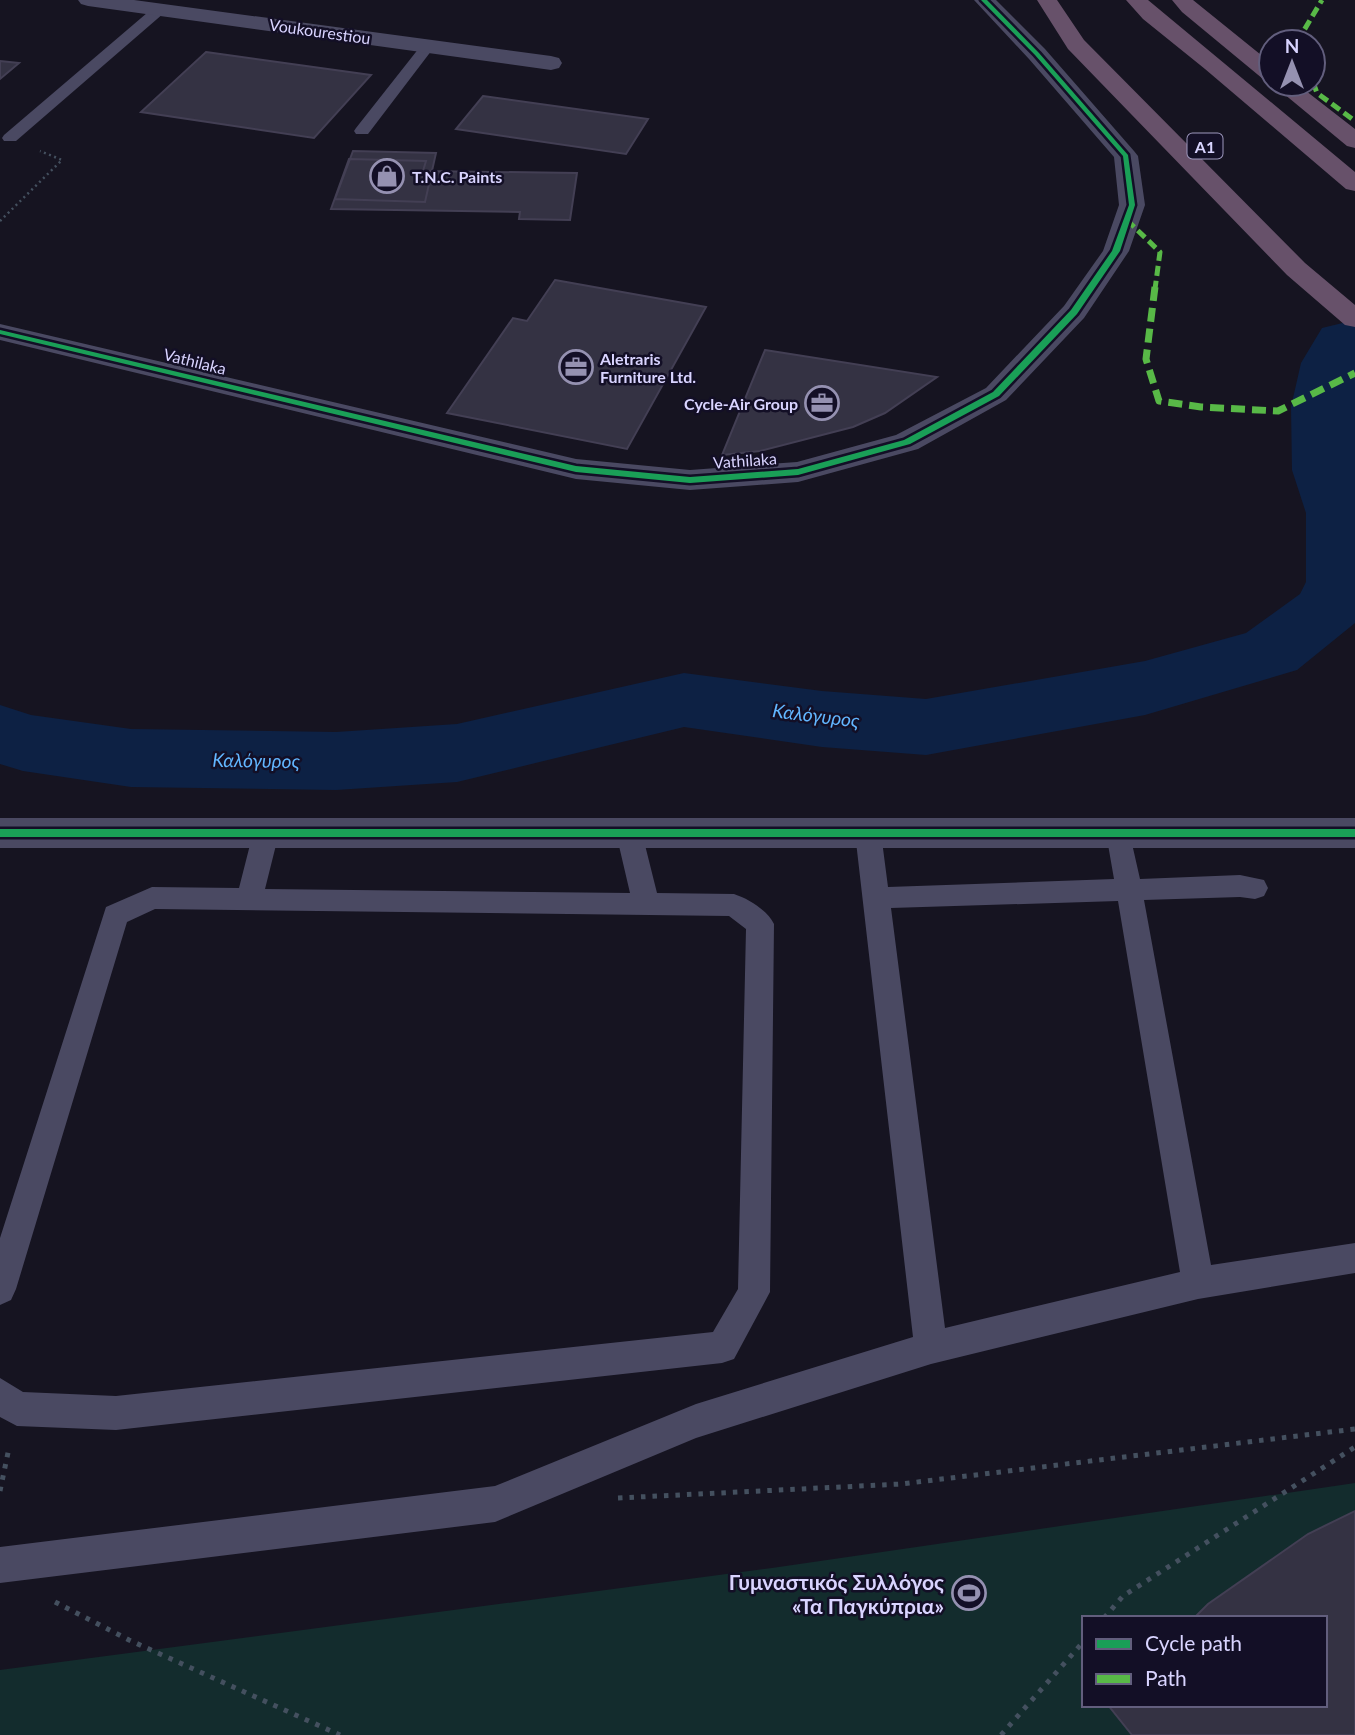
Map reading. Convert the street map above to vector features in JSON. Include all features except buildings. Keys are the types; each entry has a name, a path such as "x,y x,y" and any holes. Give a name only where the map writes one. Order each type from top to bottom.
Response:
{"highway":[{"path":"1047,0 1076,44 1296,269 1354,319"},
{"name":"A1","path":"1060,0 1137,82 1246,185"},
{"path":"1136,0 1150,15 1355,184"},
{"path":"1182,0 1257,63"},
{"path":"1300,98 1355,142"}],"street":[{"name":"Voukourestiou","path":"88,0 551,63"},
{"path":"192,14 210,0"},
{"name":"Vathilaka","path":"0,332 576,469 690,480 798,472 907,442 996,394 1074,312 1116,251 1132,205 1126,156 1045,63 984,0"},
{"path":"0,833 1355,833"}],"lane":[{"path":"10,138 159,10"},
{"path":"362,131 428,46"},
{"path":"249,899 266,833"},
{"path":"629,833 646,903"},
{"path":"868,833 931,1348"},
{"path":"1119,833 1198,1283"},
{"path":"876,898 1240,886 1255,888"},
{"path":"0,1289 116,915 152,898 646,903 734,905 760,924 754,1292 722,1347 116,1413 16,1409 0,1395"},
{"path":"0,1565 495,1504 696,1421 931,1348 1198,1283 1355,1258"}],"path":[{"path":"0,221 62,160 10,138"},
{"path":"604,1499 901,1484 1355,1429"},
{"path":"1106,1616 1123,1596 1355,1447"},
{"path":"47,1598 129,1640 340,1735"},
{"path":"1001,1735 1082,1643"}],"green space":[{"name":"Γυμναστικός Συλλόγος «Τα Παγκύπρια»","path":"1355,1483 1355,1735 0,1735 0,1670 772,1568"}],"waterway":[{"name":"Καλόγυρος","path":"0,733 23,742 131,758 336,761 457,753 684,700 822,719 926,727 1145,688 1271,652 1327,610 1341,582 1339,513 1324,470 1322,407 1331,363 1343,341 1355,338"}],"marked path":[{"path":"1305,28 1322,0"},
{"path":"1324,98 1355,121"},
{"path":"1127,220 1160,252 1146,359 1159,401 1201,407 1278,411 1355,373"}],"cycle path":[{"path":"0,332 576,469 690,480 798,472 907,442 996,394 1074,312 1116,251 1132,205 1126,156 1037,54 984,0"},
{"path":"0,833 1355,833"}],"place":[{"name":"T.N.C. Paints","path":"387,176"},
{"name":"Aletraris Furniture Ltd.","path":"576,367"},
{"name":"Cycle-Air Group","path":"822,403"},
{"name":"Γυμναστικός Συλλόγος «Τα Παγκύπρια»","path":"969,1593"}]}
